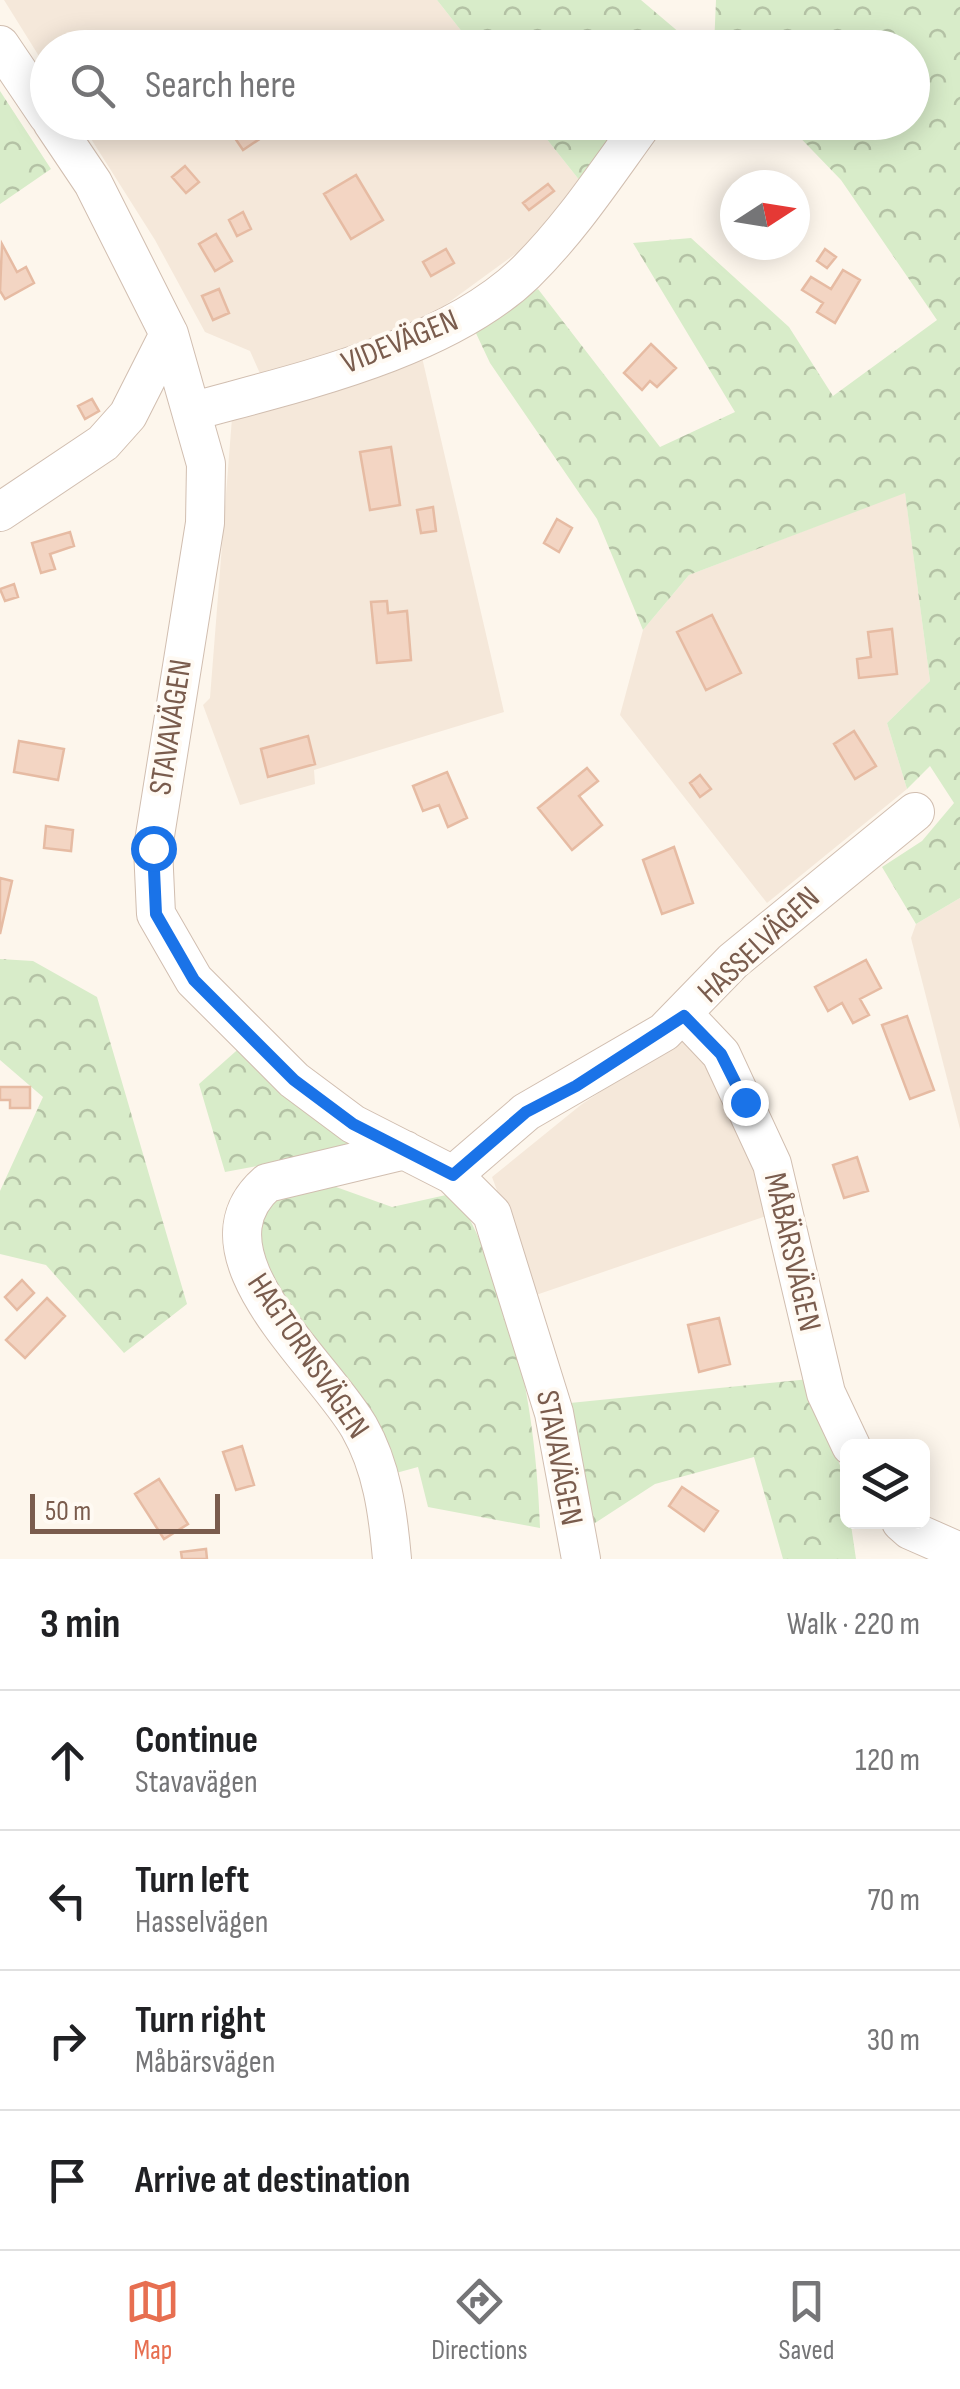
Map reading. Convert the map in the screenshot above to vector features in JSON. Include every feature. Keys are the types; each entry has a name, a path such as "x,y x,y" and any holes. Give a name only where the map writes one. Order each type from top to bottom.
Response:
{"street":[{"path":"0,45 30,89"},
{"name":"STAVAVÄGEN","path":"64,140 93,183 170,334 206,464 205,523 153,848 156,914 194,980 294,1080 353,1124 453,1175 492,1214 554,1413 581,1559"},
{"name":"VIDEVÄGEN","path":"194,411 301,382 461,320 522,276 630,140"},
{"path":"0,512 103,443 128,415 170,334"},
{"name":"HASSELVÄGEN","path":"453,1175 526,1112 576,1086 684,1016 733,961 915,812"},
{"name":"MÅBÄRSVÄGEN","path":"684,1016 721,1054 772,1164 826,1393 847,1439"},
{"name":"HAGTORNSVÄGEN","path":"392,1559 382,1483 370,1449 357,1424 266,1302 242,1255 240,1223 254,1194 267,1182 405,1150"},
{"path":"909,1529 960,1552"}],"shaded area":[{"path":"4,0 437,0 461,30 30,30 30,42"},
{"path":"92,140 547,140 584,186 533,241 415,327 262,378 250,351 205,332 155,240"},
{"path":"421,353 504,712 314,770 315,784 240,805 203,705 210,698 232,418"},
{"path":"905,492 930,681 887,723 907,789 767,903 620,715 643,630 689,575"},
{"path":"960,898 960,1129 911,938 916,924"},
{"path":"684,1037 735,1100 778,1212 536,1295 492,1177 582,1104"}],"green space":[{"path":"437,0 641,0 676,30 461,30"},
{"path":"716,0 960,0 960,898 916,924 882,867 922,841 954,803 930,766 907,789 887,723 930,681 905,493 689,575 643,630 597,519 490,363 474,329 538,289 660,447 735,412 633,243 691,238 789,327 833,396 937,320 841,180 802,140 930,140 930,30 715,30"},
{"path":"0,91 51,169 0,204"},
{"path":"547,140 617,140 584,186"},
{"path":"0,959 33,961 97,997 187,1304 124,1353 46,1265 0,1254 0,1191 43,1097 0,1060"},
{"path":"244,1044 351,1140 345,1150 225,1172 199,1084"},
{"path":"298,1186 336,1187 392,1207 455,1193 493,1271 518,1355 533,1441 540,1528 428,1507 418,1467 396,1473 258,1266 263,1208"},
{"path":"810,1379 840,1465 840,1529 852,1529 856,1559 783,1559 754,1457 655,1484 592,1525 570,1403"}],"building":[{"path":"236,140 258,140 243,150"},
{"path":"185,166 199,182 186,193 172,177"},
{"path":"356,175 383,220 351,239 324,194"},
{"path":"548,184 554,191 529,210 523,203"},
{"path":"243,212 251,229 237,236 229,220"},
{"path":"216,234 232,261 215,271 199,244"},
{"path":"2,244 17,272 26,267 34,283 5,299 0,291"},
{"path":"446,249 454,263 431,276 423,262"},
{"path":"825,249 836,257 827,268 817,261"},
{"path":"843,270 860,280 835,323 817,312 823,303 802,290 811,277 831,289"},
{"path":"219,289 229,313 213,320 202,296"},
{"path":"651,344 676,368 657,387 650,381 642,390 624,373"},
{"path":"92,399 99,411 85,419 78,406"},
{"path":"391,447 400,505 370,510 360,452"},
{"path":"433,507 436,531 421,533 417,510"},
{"path":"557,519 572,528 559,552 544,543"},
{"path":"70,532 74,546 50,554 55,569 41,573 32,543"},
{"path":"14,584 18,597 5,601 0,589"},
{"path":"387,601 388,613 407,611 411,660 377,663 371,602"},
{"path":"712,615 741,673 706,690 677,632"},
{"path":"892,629 897,674 859,678 857,659 871,657 868,632"},
{"path":"854,731 876,766 855,779 834,744"},
{"path":"308,736 315,764 268,777 261,749"},
{"path":"19,741 64,749 58,780 14,772"},
{"path":"587,768 598,781 579,796 602,825 572,850 538,808"},
{"path":"447,772 467,818 448,827 439,805 423,811 413,786"},
{"path":"700,775 711,789 700,797 690,783"},
{"path":"46,826 73,830 71,851 44,848"},
{"path":"674,847 693,903 662,914 643,860"},
{"path":"0,878 12,881 0,934"},
{"path":"866,960 881,988 860,999 869,1015 853,1023 842,1003 828,1011 815,987"},
{"path":"907,1016 934,1090 910,1099 882,1025"},
{"path":"0,1087 30,1087 30,1108 10,1108 10,1100 0,1100"},
{"path":"857,1157 868,1191 844,1198 833,1165"},
{"path":"22,1280 34,1293 17,1310 5,1297"},
{"path":"47,1298 65,1316 25,1358 6,1340"},
{"path":"719,1318 730,1364 699,1372 688,1325"},
{"path":"242,1446 254,1485 236,1490 223,1452"},
{"path":"159,1479 188,1524 164,1539 135,1494"},
{"path":"682,1487 718,1511 704,1531 669,1506"},
{"path":"206,1549 207,1559 182,1559 181,1552"}],"route":[{"path":"153,848 156,914 194,980 294,1080 353,1124 453,1175 526,1112 576,1086 684,1016 721,1054 745,1102"}]}
